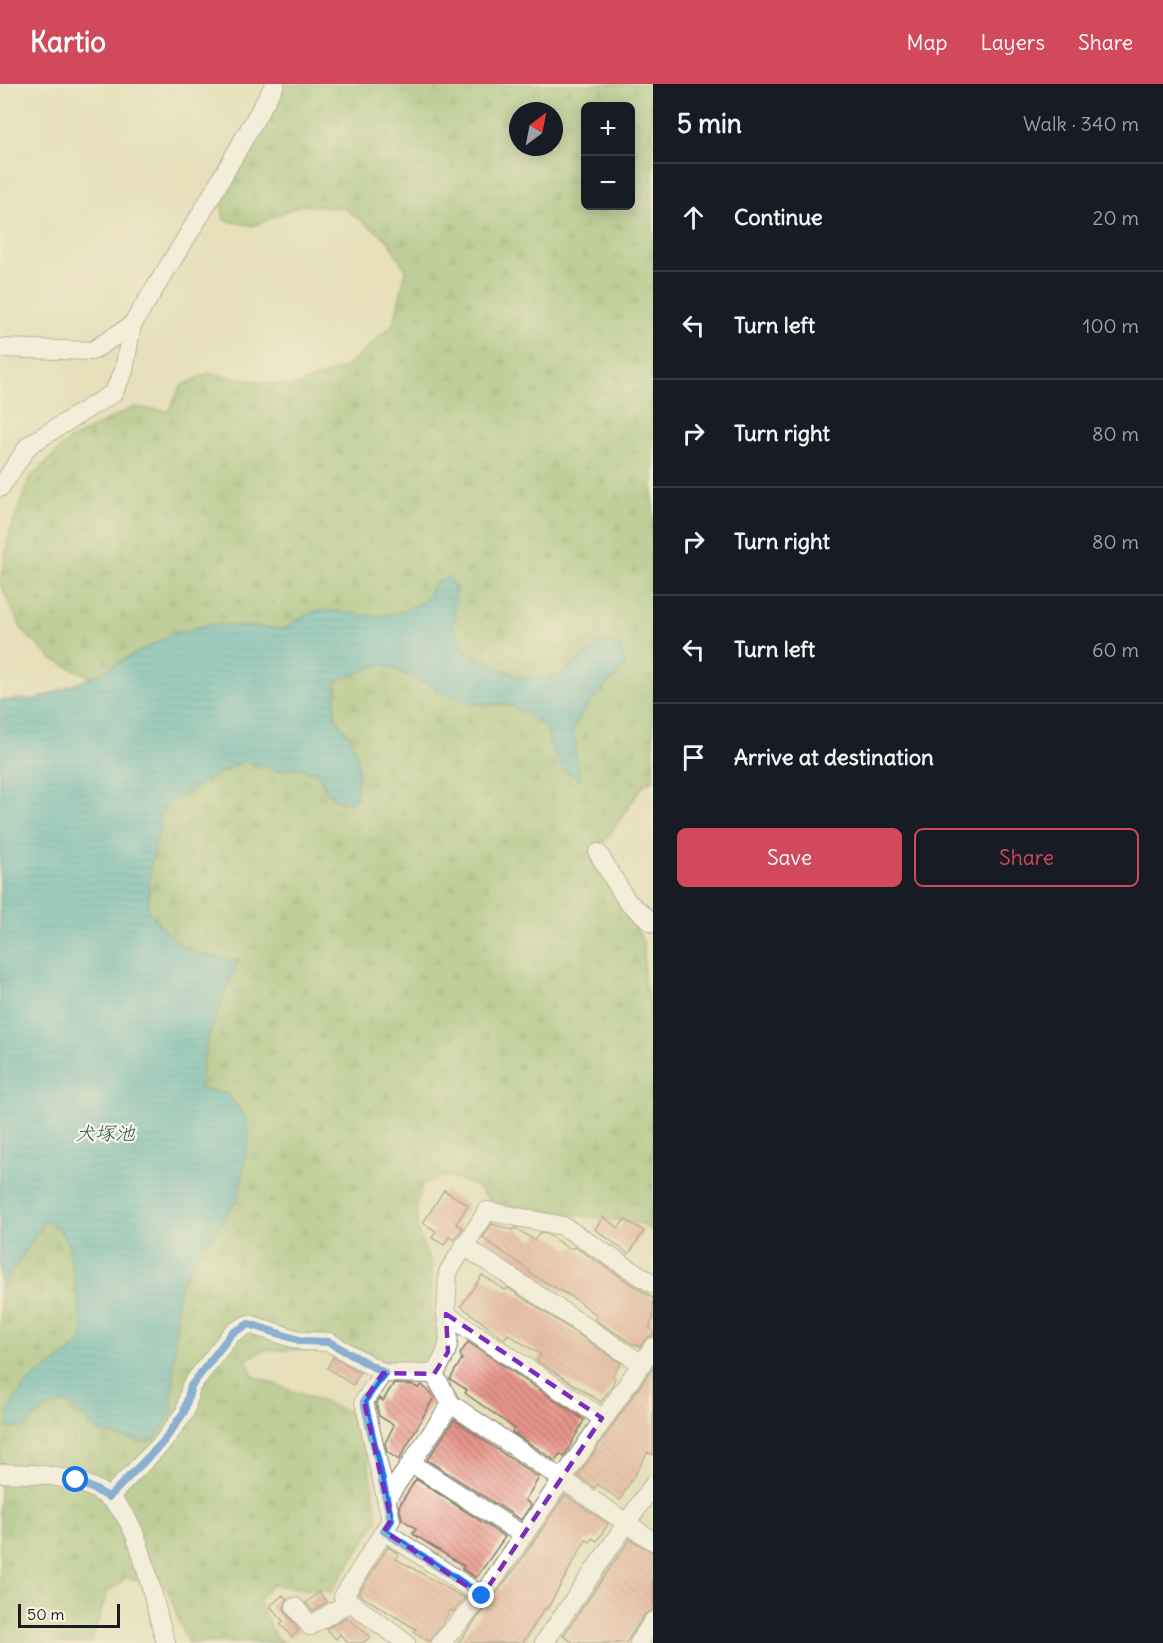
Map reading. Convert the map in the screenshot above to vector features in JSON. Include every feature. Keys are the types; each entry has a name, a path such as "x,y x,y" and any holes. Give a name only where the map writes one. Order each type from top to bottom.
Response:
{"street":[{"path":"0,488 29,446 113,393 124,371 132,325 213,194 275,84"},
{"path":"0,348 92,351 132,325"},
{"path":"598,853 627,901 653,923"},
{"path":"434,1374 448,1352 450,1334 446,1314 448,1272 487,1211 563,1226 653,1284"},
{"path":"464,1246 642,1364"},
{"path":"446,1314 602,1418"},
{"path":"109,1497 164,1441 184,1412 191,1386 232,1333 249,1324 302,1341 329,1342 384,1373 434,1374"},
{"path":"441,1643 482,1596 602,1418 653,1347"},
{"path":"384,1373 364,1401 391,1520 343,1597 406,1643"},
{"path":"434,1374 451,1404 653,1541"},
{"path":"387,1498 451,1404"},
{"path":"411,1463 523,1535"},
{"path":"0,1473 40,1473 76,1480 109,1497 124,1513 137,1535 166,1643"},
{"path":"544,1643 653,1485"},
{"path":"384,1531 482,1596"},
{"path":"295,1607 310,1626 349,1602"},
{"path":"639,1643 653,1621"}],"highlighted area":[{"path":"446,1314 602,1418 482,1596 384,1531 391,1520 364,1401 383,1373 434,1374 448,1352"}],"green space":[{"path":"286,84 653,84 653,781 645,783 600,848 644,944 644,979 653,1022 653,1231 642,1224 493,1203 474,1185 448,1176 423,1183 416,1205 418,1231 431,1264 432,1313 439,1346 427,1364 386,1366 323,1350 265,1350 246,1359 253,1376 347,1411 364,1435 378,1520 331,1592 272,1585 258,1601 277,1639 285,1643 187,1643 167,1588 127,1577 107,1593 91,1643 0,1643 0,1040 119,927 123,693 52,659 23,631 0,584 9,536 29,479 69,440 134,407 169,411 181,386 208,373 292,387 348,366 394,323 406,270 387,239 344,208 301,205 253,226 224,220 221,201"}],"water":[{"name":"犬塚池","path":"448,577 456,590 453,627 466,651 522,678 558,676 605,641 620,648 626,665 584,709 573,731 580,780 565,771 553,753 546,729 536,719 509,705 467,703 383,664 338,680 335,701 336,717 350,737 357,760 358,777 354,801 341,803 326,791 319,774 296,767 277,771 244,761 191,789 164,809 150,868 148,911 169,935 187,948 207,955 238,961 208,1038 200,1088 227,1094 246,1117 249,1138 238,1199 185,1275 177,1296 172,1413 155,1439 145,1442 101,1433 67,1402 45,1409 23,1428 7,1428 12,1405 24,1386 77,1347 84,1333 68,1245 59,1228 45,1221 0,1290 0,700 37,699 90,678 173,634 210,624 285,629 299,619 322,610 379,616 404,611 427,599 434,584"}],"building":[{"path":"444,1190 468,1205 456,1224 463,1228 454,1240 449,1237 444,1245 432,1238 436,1231 423,1223"},
{"path":"603,1217 619,1228 625,1219 644,1231 629,1254 595,1229"},
{"path":"492,1224 512,1230 516,1228 534,1240 539,1233 547,1234 569,1249 575,1247 653,1298 653,1320 649,1327 653,1330 653,1336 648,1337 640,1346 595,1320 597,1315 572,1297 529,1273 530,1271 483,1238"},
{"path":"482,1275 505,1290 508,1288 621,1363 612,1376 615,1378 612,1386 601,1402 537,1361 541,1355 508,1334 504,1339 461,1306"},
{"path":"468,1342 584,1420 564,1457 560,1454 555,1461 512,1432 514,1428 465,1393 467,1390 450,1379 462,1359 460,1354"},
{"path":"333,1357 360,1373 353,1385 327,1368"},
{"path":"653,1367 653,1455 648,1452 620,1500 597,1484 595,1488 578,1476"},
{"path":"393,1384 413,1385 418,1388 422,1385 434,1397 399,1460 387,1452 385,1443 394,1425 379,1416 376,1403 380,1398 383,1401"},
{"path":"454,1420 539,1478 525,1500 531,1505 521,1520 427,1460"},
{"path":"416,1479 505,1537 476,1578 462,1569 464,1566 413,1534 416,1529 402,1519 399,1506"},
{"path":"565,1495 608,1524 597,1541 592,1538 590,1542 586,1540 547,1609 545,1608 523,1643 458,1643 517,1566"},
{"path":"630,1539 653,1552 653,1610 644,1615 626,1643 574,1643 563,1636"},
{"path":"388,1547 399,1554 396,1559 465,1598 453,1612 451,1610 430,1642 414,1632 416,1629 358,1594"},
{"path":"319,1592 327,1602 313,1611 306,1603"},
{"path":"283,1595 287,1600 284,1608 286,1613 299,1630 292,1637 280,1624 283,1621 270,1606"},
{"path":"346,1617 370,1637 363,1643 348,1643 340,1634 336,1639 326,1629"}],"route":[{"path":"76,1480 109,1497 164,1441 184,1412 191,1386 232,1333 249,1324 302,1341 329,1342 384,1373 364,1401 391,1520 384,1531 482,1596"}]}
